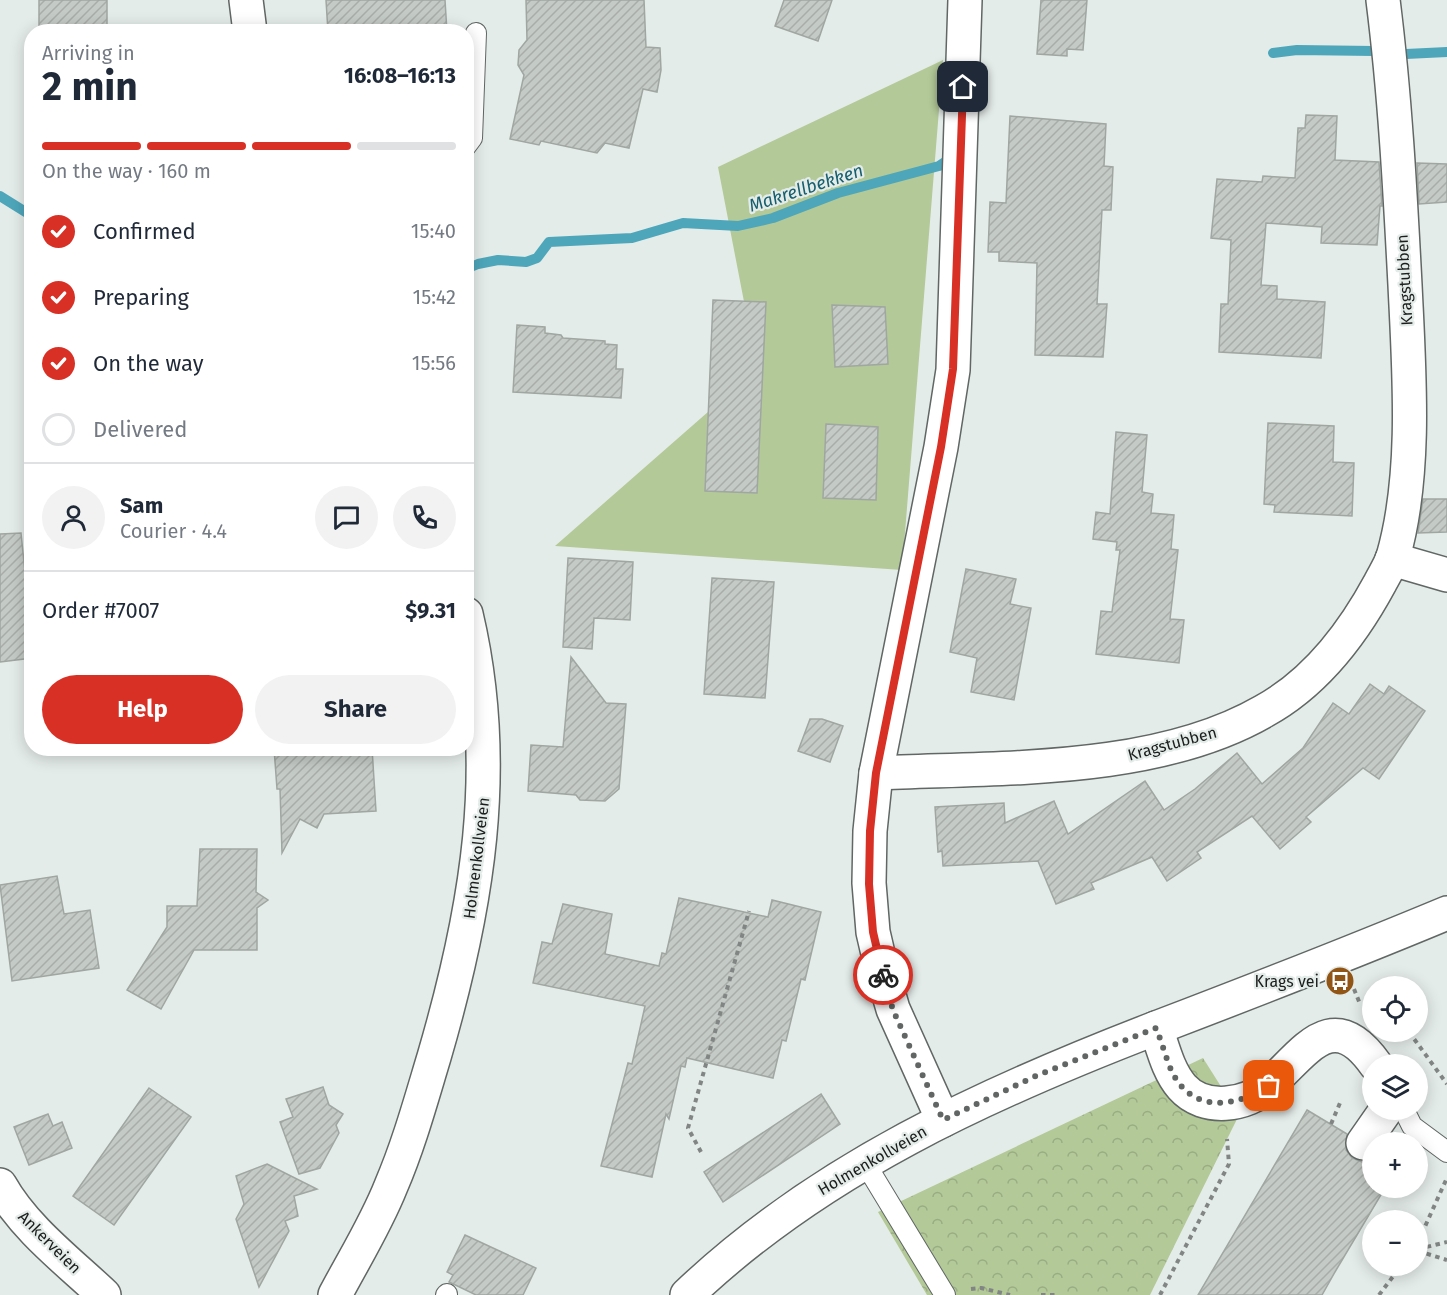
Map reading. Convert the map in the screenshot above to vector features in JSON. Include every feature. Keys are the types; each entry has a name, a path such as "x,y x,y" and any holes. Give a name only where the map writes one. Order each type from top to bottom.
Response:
{"street":[{"path":"246,0 249,24"},
{"path":"943,1120 893,1010 873,932 869,884 870,831 876,773 941,447 953,369 965,0"},
{"name":"Kragstubben","path":"876,773 1066,764 1114,758 1170,746 1215,732 1264,711 1300,685 1324,662 1367,606 1392,559 1401,515 1409,442 1408,344 1396,110 1385,11"},
{"path":"1392,559 1447,574"},
{"name":"Holmenkollveien","path":"335,1295 376,1218 407,1145 453,990 475,888 482,837 483,737 474,650"},
{"name":"Holmenkollveien","path":"687,1295 753,1236 791,1208 865,1163 943,1120 1038,1075 1447,913"},
{"path":"1156,1028 1173,1073 1183,1088 1197,1097 1224,1104 1237,1102 1260,1092 1305,1048 1330,1036 1356,1040 1367,1054"},
{"name":"Ankerveien","path":"0,1185 7,1198 45,1239 104,1295"}],"lane":[{"path":"474,86 476,33"},
{"path":"1409,1120 1412,1126 1447,1152"},
{"path":"865,1163 944,1294"}],"path":[{"path":"701,1152 688,1128 749,911"},
{"path":"1416,1042 1447,1084"},
{"path":"1331,1124 1340,1103"},
{"path":"1160,1295 1229,1164 1224,1104"},
{"path":"1428,1220 1447,1178"},
{"path":"1428,1247 1447,1242"},
{"path":"1428,1253 1447,1260"},
{"path":"1379,1295 1393,1276"},
{"path":"944,1294 981,1288 1010,1295"},
{"path":"1041,1295 1056,1295"}],"green space":[{"path":"943,60 902,570 555,546 757,369 718,167"},
{"path":"1203,1058 1239,1115 1150,1295 927,1295 878,1212"}],"building":[{"path":"39,0 107,0 107,24 39,24"},
{"path":"326,0 445,0 446,24 328,24"},
{"path":"526,0 644,0 646,47 660,48 661,70 657,92 643,89 629,148 605,143 597,153 541,141 539,145 510,139 524,75 518,65 519,50 527,40"},
{"path":"784,0 832,0 818,41 775,26"},
{"path":"1041,0 1087,0 1083,50 1067,49 1067,56 1037,54"},
{"path":"1306,115 1337,116 1335,160 1379,162 1382,206 1380,206 1377,245 1321,243 1322,227 1266,223 1261,285 1277,286 1277,299 1325,302 1321,358 1219,352 1221,304 1228,304 1231,240 1211,238 1217,179 1262,182 1263,176 1295,178 1298,128 1305,128"},
{"path":"1010,116 1106,124 1104,166 1113,167 1111,210 1102,210 1097,304 1107,304 1103,357 1035,355 1037,263 999,261 999,252 988,252 990,202 1006,203"},
{"path":"1417,163 1447,164 1447,202 1419,204"},
{"path":"713,300 766,302 757,493 705,491"},
{"path":"832,305 885,307 888,364 835,367"},
{"path":"517,325 545,327 545,333 561,335 563,338 605,341 605,344 617,345 616,369 623,369 621,398 513,392"},
{"path":"1268,423 1334,426 1333,462 1354,463 1352,516 1274,512 1275,505 1264,504"},
{"path":"826,424 878,427 876,500 823,498"},
{"path":"1116,432 1147,435 1142,492 1153,494 1151,513 1174,515 1171,549 1178,550 1170,619 1184,620 1179,663 1096,654 1101,611 1112,612 1120,550 1116,550 1117,542 1093,539 1096,512 1110,514"},
{"path":"1423,499 1447,499 1447,532 1418,533"},
{"path":"21,533 24,562 24,659 0,662 0,534"},
{"path":"568,558 633,562 630,620 594,618 592,649 563,647"},
{"path":"966,569 1016,579 1010,604 1031,608 1014,700 971,692 977,658 950,652"},
{"path":"712,578 774,582 765,698 704,694"},
{"path":"571,657 606,703 626,704 619,789 605,801 580,800 576,795 528,791 531,745 563,747"},
{"path":"1370,684 1384,694 1389,686 1425,711 1379,779 1363,768 1306,817 1311,822 1280,849 1252,816 1197,852 1201,858 1167,881 1152,857 1091,883 1094,889 1056,904 1038,861 943,866 942,851 938,852 935,807 1004,803 1005,823 1054,801 1068,834 1145,781 1164,810 1195,789 1237,753 1262,784 1303,748 1333,703 1349,714"},
{"path":"810,719 822,719 843,726 830,762 798,751"},
{"path":"275,756 373,756 376,811 324,814 317,828 300,819 282,853 280,789 277,789"},
{"path":"200,849 257,849 256,892 268,900 257,908 257,950 194,950 161,1009 127,990 167,927 167,906 197,906"},
{"path":"57,876 64,914 90,910 99,968 12,981 0,885"},
{"path":"679,898 768,917 772,900 821,912 805,980 801,979 786,1041 782,1040 773,1078 687,1058 685,1067 681,1066 669,1119 666,1114 652,1177 601,1166 628,1063 632,1064 645,1006 533,983 542,942 552,944 563,904 612,914 605,954 659,966 662,953 666,954"},
{"path":"323,1087 329,1105 343,1114 336,1125 339,1133 320,1168 299,1174 280,1122 293,1117 286,1099"},
{"path":"149,1088 191,1117 114,1225 73,1196"},
{"path":"821,1094 840,1124 723,1202 704,1172"},
{"path":"1307,1110 1347,1134 1346,1150 1352,1158 1362,1162 1362,1198 1379,1198 1372,1210 1362,1210 1362,1227 1322,1295 1198,1295"},
{"path":"48,1114 53,1126 62,1122 72,1148 29,1165 14,1127"},
{"path":"267,1164 317,1189 294,1196 298,1216 285,1221 289,1231 259,1287 236,1219 244,1204 236,1176"},
{"path":"465,1235 536,1268 523,1295 476,1295 449,1282 453,1275 447,1272"}],"waterway":[{"name":"Makrellbekken","path":"1273,53 1297,50 1374,51"},
{"name":"Makrellbekken","path":"1406,54 1447,52"},
{"name":"Makrellbekken","path":"474,266 498,260 526,262 537,258 549,242 632,238 683,223 738,226 773,218 838,193 939,166 948,160"},
{"name":"Makrellbekken","path":"0,196 24,211"}],"way so far":[{"path":"883,975 893,1010 943,1120 1038,1075 1156,1028 1173,1073 1183,1088 1197,1097 1224,1104 1251,1097 1269,1086"}],"place":[{"name":"Krags vei","path":"1340,981"}],"route":[{"path":"883,975 873,932 869,884 870,831 876,773 941,447 953,369 963,87"}]}
